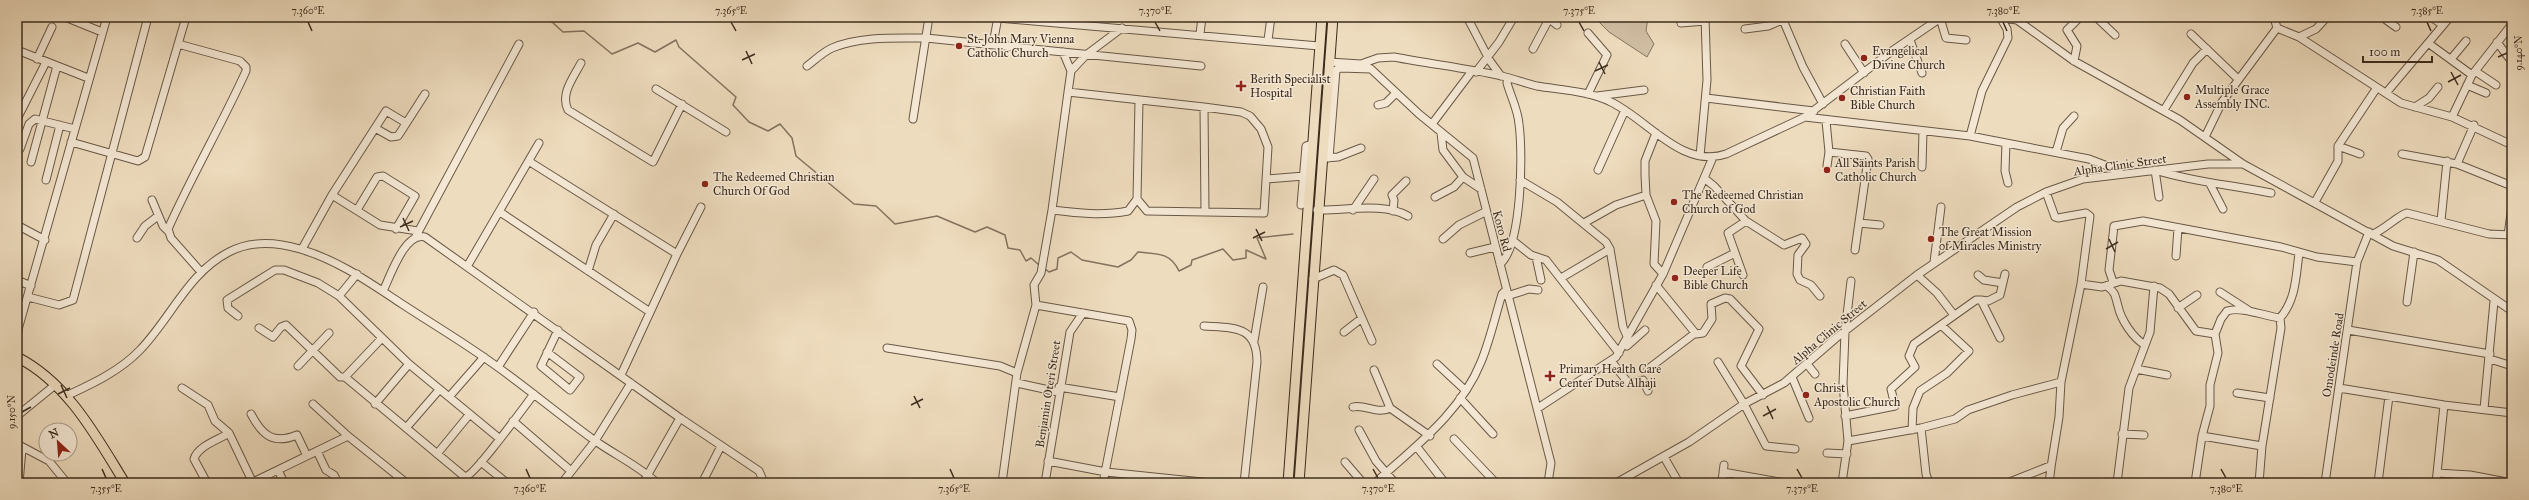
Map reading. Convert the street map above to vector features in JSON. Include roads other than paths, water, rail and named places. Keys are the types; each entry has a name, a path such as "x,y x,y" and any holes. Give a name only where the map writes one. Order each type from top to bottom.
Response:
{"main road":[{"path":"1288,483 1322,17"},
{"path":"1299,483 1317,210 1325,158 1331,81 1329,62 1332,17"},
{"path":"17,357 40,371 66,396 94,432 125,483"}],"street":[{"path":"64,17 102,32"},
{"path":"17,332 45,240 74,129 106,17"},
{"path":"28,297 59,305 73,300 110,153 148,17"},
{"path":"71,142 138,160 145,157 186,17"},
{"path":"913,119 929,17"},
{"path":"1200,34 1202,17"},
{"path":"1268,40 1271,17"},
{"path":"1467,17 1488,57 1505,77 1519,124 1520,180 1512,240 1508,256 1500,264"},
{"path":"1432,124 1488,57 1514,17"},
{"path":"1998,17 2020,19 2074,61 2164,110 2206,137 2243,164 2393,246 2438,260 2494,301 2512,312"},
{"path":"1970,136 1982,92 2008,38 2007,29 1998,17"},
{"path":"2074,61 2077,46 2067,30 2080,17"},
{"path":"2096,17 2115,35"},
{"path":"2274,17 2277,28"},
{"path":"2299,37 2316,29 2327,17"},
{"path":"2382,17 2396,27"},
{"path":"2431,17 2443,25"},
{"path":"2386,93 2450,17"},
{"path":"993,44 998,18 1200,34 1319,46"},
{"path":"1533,49 1548,18 1557,25"},
{"path":"1362,64 1378,58 1394,58 1505,77 1536,86 1597,96 1625,110 1656,133 1681,148 1700,156 1713,157 1726,154 1805,117 1941,18 1946,38 1966,40"},
{"path":"1681,23 1705,19 1706,98 1700,156"},
{"path":"1744,29 1768,26 1786,19 1803,67 1823,104"},
{"path":"2452,117 2474,73 2512,24"},
{"path":"37,59 52,27"},
{"path":"1071,71 1086,55 1122,28"},
{"path":"2277,28 2299,37 2354,70 2376,89 2386,93 2401,103 2452,117 2512,144"},
{"path":"2206,137 2222,102 2277,28"},
{"path":"1588,33 1607,55 1588,94"},
{"path":"2191,34 2238,79"},
{"path":"807,66 832,48 845,44 886,38 926,38 1201,66"},
{"path":"1910,40 1922,73"},
{"path":"2451,59 2466,41"},
{"path":"2497,42 2512,62"},
{"path":"2428,43 2451,59 2496,85"},
{"path":"169,232 192,176 225,118 246,71 240,61 178,44"},
{"path":"383,291 408,241 417,234 520,44"},
{"path":"1845,44 1864,73"},
{"path":"2164,110 2193,63 2207,49"},
{"path":"17,50 88,78"},
{"path":"1002,483 1017,383 1017,373 1036,305 1034,285 1041,273 1052,210 1071,71 1063,52"},
{"path":"17,119 46,62"},
{"name":"Koro Rd","path":"1329,62 1362,64 1371,69 1441,133 1472,156 1552,463 1548,483"},
{"path":"581,63 566,89 564,102 568,110 653,162 682,104"},
{"path":"31,162 57,66"},
{"path":"1331,81 1339,68 1371,69"},
{"path":"2467,85 2486,93"},
{"path":"2415,107 2429,98 2438,88"},
{"path":"656,89 726,132"},
{"path":"2315,202 2338,161 2338,146 2376,89"},
{"path":"1597,96 1609,93 1644,90"},
{"path":"1052,210 1091,214 1128,211 1264,213 1268,147 1261,129 1255,121 1241,112 1068,92"},
{"path":"1378,105 1386,103 1396,93"},
{"path":"375,128 395,138 425,94"},
{"path":"1706,98 1814,111"},
{"path":"1128,211 1136,198 1139,101"},
{"path":"1204,107 1205,212"},
{"path":"302,249 332,195 386,110 406,123"},
{"path":"1598,170 1625,110"},
{"path":"2056,152 2063,128 2074,116"},
{"path":"1805,117 1826,121 1970,136 2056,152 2099,162 2121,174"},
{"path":"20,148 32,121 42,121 74,129"},
{"path":"1826,121 1830,152 1827,166"},
{"path":"46,180 60,125"},
{"path":"2457,164 2474,126"},
{"path":"1922,167 1923,131"},
{"path":"1441,133 1443,150 1463,177 1481,189"},
{"path":"1656,133 1645,161 1646,195 1656,220 1654,264 1663,274"},
{"path":"468,265 530,162 539,143"},
{"path":"2006,143 2005,171 2008,183"},
{"path":"1301,205 1306,146 1312,144"},
{"path":"2338,146 2360,154"},
{"path":"1325,158 1338,158 1360,148"},
{"path":"1830,152 1868,157 1855,250"},
{"path":"2402,154 2447,161 2512,186"},
{"path":"1538,408 1612,362 1619,353 1663,274 1713,157"},
{"path":"2441,221 2447,161"},
{"path":"530,162 676,254"},
{"name":"Alpha Clinic Street","path":"1616,483 1664,456 1744,404 1792,377 1844,332 1934,262 2017,207 2046,192 2083,179 2197,166 2243,164"},
{"path":"2180,176 2197,166"},
{"path":"2159,197 2155,170 2210,184 2228,185 2271,193"},
{"path":"357,210 377,177 383,176 415,196 396,229"},
{"path":"1267,178 1304,176"},
{"path":"1435,197 1454,187 1463,177"},
{"path":"1704,178 1714,186 1746,221 1784,245 1802,238 1806,244 1798,255 1797,274 1800,280 1811,286 1820,296"},
{"path":"1353,210 1374,180"},
{"path":"1520,180 1557,202 1604,240 1610,249 1627,346 1645,330"},
{"path":"1393,210 1394,200 1392,195 1406,181"},
{"path":"2210,184 2223,209"},
{"path":"2046,192 2055,217 2058,218 2086,213 2090,216 2081,284 2061,382 2059,417 2049,483"},
{"path":"332,195 380,225 425,237 468,265 680,418 759,471 762,478 760,483"},
{"path":"1584,223 1616,205 1646,195"},
{"path":"1136,198 1147,211"},
{"path":"152,200 158,216 169,232 171,238 201,272"},
{"path":"2371,233 2390,225 2404,214 2441,221 2489,234 2510,235 2512,206"},
{"path":"621,375 676,254 701,207"},
{"path":"1934,262 1941,207"},
{"path":"1317,210 1393,210 1408,216"},
{"path":"500,212 650,312"},
{"path":"1443,239 1459,225 1486,212"},
{"path":"588,271 596,245 614,214"},
{"path":"136,238 145,226 158,216"},
{"path":"1743,275 1728,233 1746,221"},
{"path":"2145,345 2134,337 2119,310 2116,294 2110,284 2109,270 2114,226 2143,221 2299,253 2357,262"},
{"path":"1859,223 1880,225"},
{"path":"17,225 45,240"},
{"path":"2176,256 2178,228"},
{"name":"Omodeinde Road","path":"2324,483 2357,262 2371,233"},
{"path":"1512,240 1536,256 1545,259 1562,278 1619,353"},
{"path":"66,396 97,381 132,358 152,336 201,272 229,252 252,244 276,244 302,249 357,274 484,357 595,441 649,475 657,483"},
{"path":"1470,253 1495,247"},
{"path":"1562,278 1610,249"},
{"path":"2407,302 2414,252"},
{"path":"1707,267 1735,253"},
{"path":"2259,483 2262,446 2281,328 2280,318 2288,308 2292,298 2299,253"},
{"path":"1536,256 1541,280"},
{"path":"238,316 228,308 227,300 280,269 318,283 339,296 409,364 500,439"},
{"path":"1313,279 1334,270 1344,275 1372,341"},
{"path":"339,296 357,274"},
{"path":"1845,416 1895,406 1890,389 1915,367 1909,356 1914,344 1976,300 1995,299 2000,295 2005,274"},
{"path":"1917,275 1937,293 1954,315"},
{"path":"1978,275 1984,280 2004,283"},
{"path":"17,280 31,286"},
{"path":"1842,483 1848,441 1845,416 1844,332 1851,281"},
{"path":"2081,284 2110,284 2121,281 2154,286 2166,291 2196,332 2215,334"},
{"path":"1656,285 1694,334"},
{"path":"2117,483 2129,388 2150,332 2154,286"},
{"path":"1244,483 1257,362 1254,341 1262,287"},
{"path":"1375,483 1430,436 1460,398 1481,362 1502,294 1529,289 1538,290"},
{"path":"2220,292 2248,310"},
{"path":"2178,308 2197,295"},
{"path":"1648,369 1694,334 1703,334 1712,319 1711,304 1725,298 1730,299 1759,329 1742,366 1763,394"},
{"path":"1981,300 2000,338"},
{"path":"2484,410 2494,301"},
{"path":"1036,305 1122,318 1129,321 1132,330 1103,483"},
{"path":"2196,483 2202,436 2210,406 2210,385 2218,353 2215,334 2227,311 2248,310 2280,318"},
{"path":"498,367 534,312"},
{"name":"Benjamin Oteri Street","path":"1045,483 1059,389 1070,332 1083,313"},
{"path":"1344,332 1362,318"},
{"path":"259,328 273,337 281,327 286,325 340,376 345,378 465,477 469,476 481,462 534,394"},
{"path":"1912,430 1914,408 1920,391 1947,373 1969,351 1941,325"},
{"path":"1204,326 1241,330 1254,341"},
{"path":"548,352 580,377 572,389 570,390 542,370 540,364 548,352 558,330"},
{"path":"2348,330 2490,356 2512,366"},
{"path":"298,366 329,333"},
{"path":"345,378 382,338"},
{"path":"887,348 1000,366 1017,373"},
{"path":"449,397 484,357"},
{"path":"1612,362 1628,384 1643,380 1648,391"},
{"path":"1718,362 1744,404 1766,446 1796,448"},
{"path":"376,404 409,364"},
{"path":"1437,364 1465,390"},
{"path":"1807,364 1815,374"},
{"path":"2136,369 2167,375"},
{"path":"1374,370 1390,408 1430,436"},
{"path":"1792,377 1809,418"},
{"path":"1848,441 1912,430 1955,419 1968,410 2012,395 2061,382"},
{"path":"562,483 595,441 631,383"},
{"path":"1017,383 1120,397"},
{"path":"17,416 55,385"},
{"path":"182,388 208,405 215,421 229,433 253,483 348,436"},
{"path":"2339,388 2444,405 2512,412"},
{"path":"406,428 439,390"},
{"path":"2237,393 2270,398"},
{"path":"2378,483 2389,396"},
{"path":"1460,398 1493,434"},
{"path":"313,404 348,436 404,480"},
{"path":"2436,483 2444,405"},
{"path":"1353,407 1367,407 1383,411 1390,408"},
{"path":"251,414 259,428 273,438 280,440 296,435 307,456"},
{"path":"437,454 469,415"},
{"path":"643,483 649,475 680,418"},
{"path":"513,421 571,471"},
{"path":"1921,428 1926,474 1930,483"},
{"path":"1359,430 1376,461 1395,483"},
{"path":"207,483 194,459 195,456 201,449 229,433"},
{"path":"2122,434 2144,435"},
{"path":"2202,436 2262,446"},
{"path":"1454,439 1496,483"},
{"path":"702,483 721,446"},
{"path":"19,483 19,447 49,461 67,483"},
{"path":"1417,448 1445,483"},
{"path":"317,451 326,470 334,475 338,483"},
{"path":"1827,453 1847,454"},
{"path":"1664,456 1679,483"},
{"path":"1048,461 1106,472 1212,483"},
{"path":"481,462 507,483"},
{"path":"1345,462 1363,483"},
{"path":"2007,483 2051,467"},
{"path":"1722,480 1723,468 1747,480 1785,483"},
{"path":"278,470 284,483"},
{"path":"2437,473 2470,475 2512,483"},
{"path":"1627,477 1633,483"}],"waterway":[{"path":"539,17 552,22 563,32 584,31 612,54 638,43 655,52 676,40 679,47 736,97 733,105 749,122 768,131 780,124 792,138 796,156 854,204 876,206 895,224 937,216 975,232 987,227 1005,235 1008,248 1020,250 1026,261 1031,258 1039,265"},
{"path":"1044,268 1049,272 1057,269 1058,258 1071,252 1082,260 1118,267 1131,260 1138,252 1157,254 1167,257 1179,271 1191,265 1192,260 1223,249 1233,260 1246,258 1246,250 1266,259 1257,238 1293,234"}],"place":[{"name":"St. John Mary Vienna Catholic Church","path":"959,46"},
{"name":"Evangelical Divine Church","path":"1864,58"},
{"name":"Berith Specialist Hospital","path":"1241,86"},
{"name":"Multiple Grace Assembly INC.","path":"2187,97"},
{"name":"Christian Faith Bible Church","path":"1842,98"},
{"name":"All Saints Parish Catholic Church","path":"1827,170"},
{"name":"The Redeemed Christian Church Of God","path":"705,184"},
{"name":"The Redeemed Christian Church of God","path":"1674,202"},
{"name":"The Great Mission of Miracles Ministry","path":"1931,239"},
{"name":"Deeper Life Bible Church","path":"1675,278"},
{"name":"Primary Health Care Center Dutse Alhaji","path":"1550,376"},
{"name":"Christ Apostolic Church","path":"1806,395"}]}
